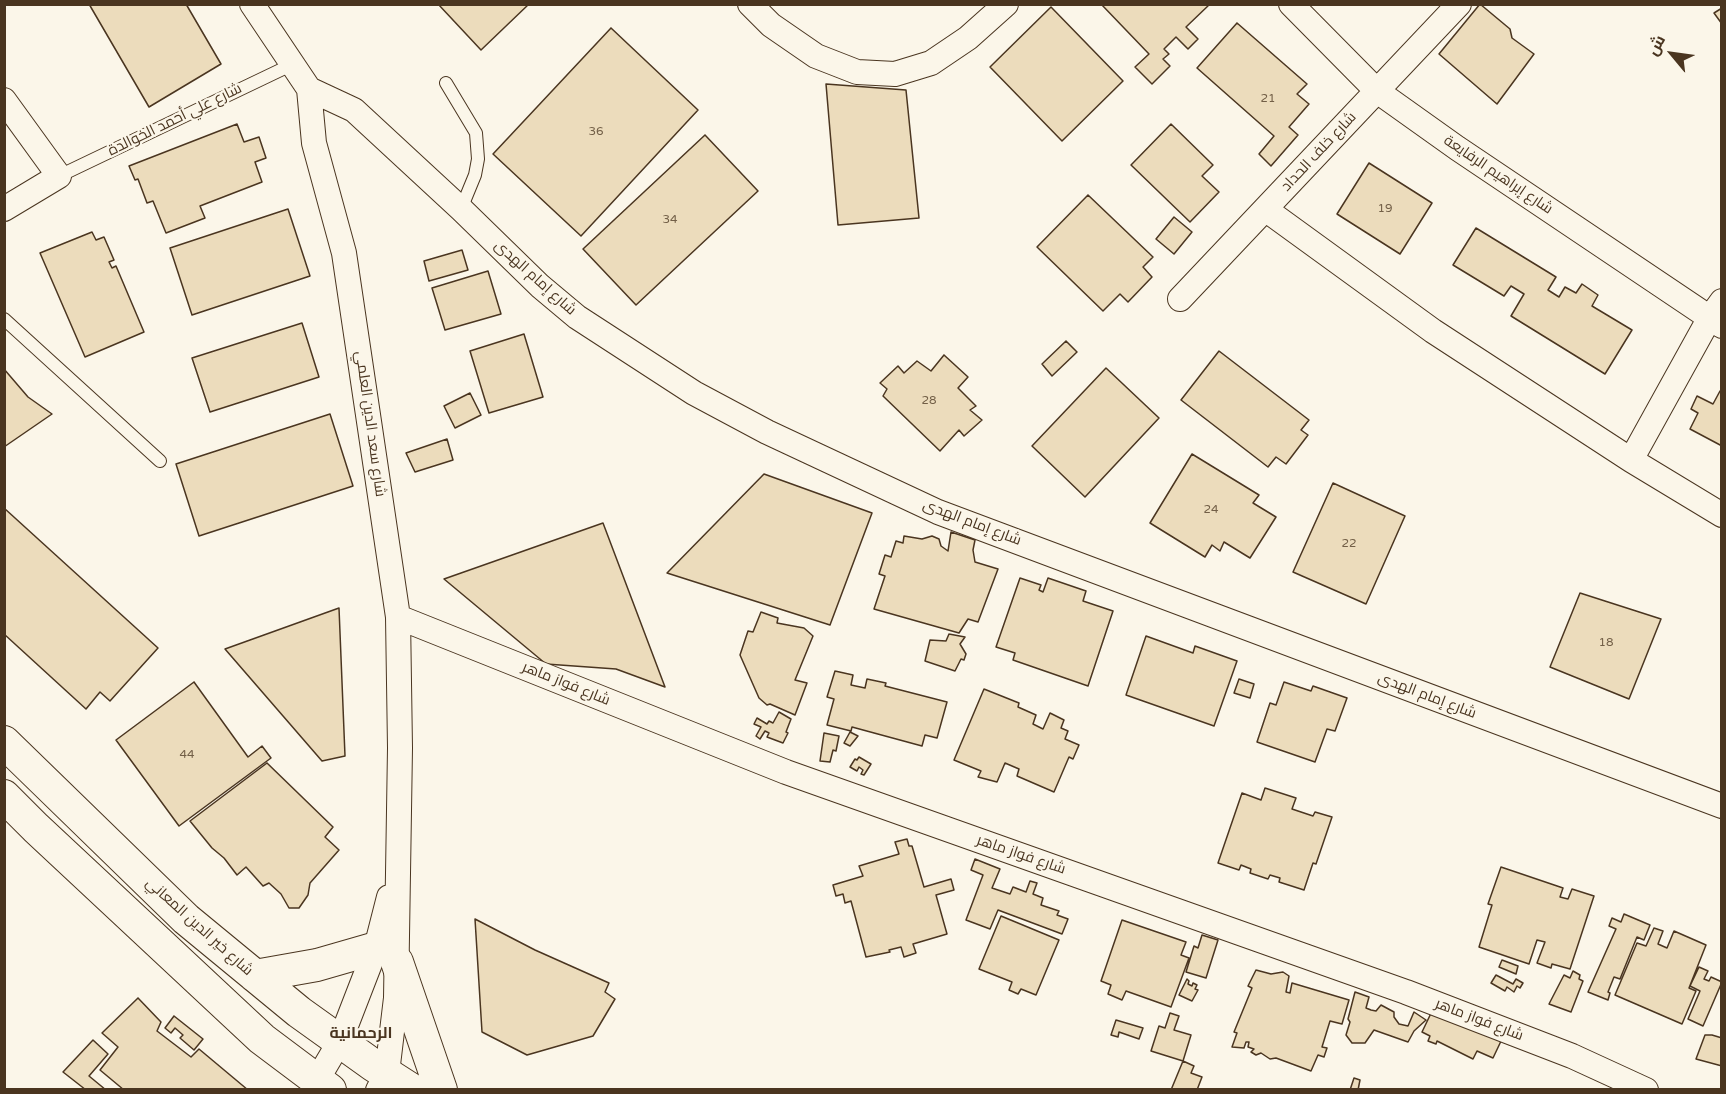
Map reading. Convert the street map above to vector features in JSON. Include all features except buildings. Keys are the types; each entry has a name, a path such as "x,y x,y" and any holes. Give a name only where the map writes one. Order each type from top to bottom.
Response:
{"street":[{"path":"252,4 309,89"},
{"path":"750,4 771,25 816,56 857,72 895,74 931,63 968,38 1006,4"},
{"name":"شارع إبراهيم الرفايعة","path":"1291,4 1377,91 1457,148 1717,315"},
{"name":"شارع خلف الحداد","path":"1180,299 1459,4"},
{"name":"شارع إمام الهدى","path":"309,89 354,110 540,286 577,317 694,393 767,432 938,512 1722,807"},
{"name":"شارع سعد الدين العلمي","path":"309,89 314,143 346,264 398,617 400,748 397,865 386,955 396,998 392,1084"},
{"path":"4,100 59,176"},
{"name":"شارع علي أحمد الخوالدة","path":"4,209 59,176"},
{"path":"1265,209 1433,332 1631,460 1722,515"},
{"path":"1631,460 1717,315"},
{"name":"شارع فواز ماهر","path":"398,617 786,772 1406,992 1572,1056 1646,1089"},
{"name":"شارع خير الدين المعاني","path":"4,742 186,918 299,1012 340,1041 392,1084"},
{"path":"4,796 262,1039 324,1085 340,1041 386,955"},
{"path":"255,976 386,955"},
{"path":"386,955 441,1089"}],"lane":[{"name":"شارع علي أحمد الخوالدة","path":"59,176 291,65"},
{"path":"446,83 476,133 478,159 475,175 461,209"},
{"path":"4,319 160,461"}],"district":[{"name":"الرحمانية","path":"361,1034"}]}
